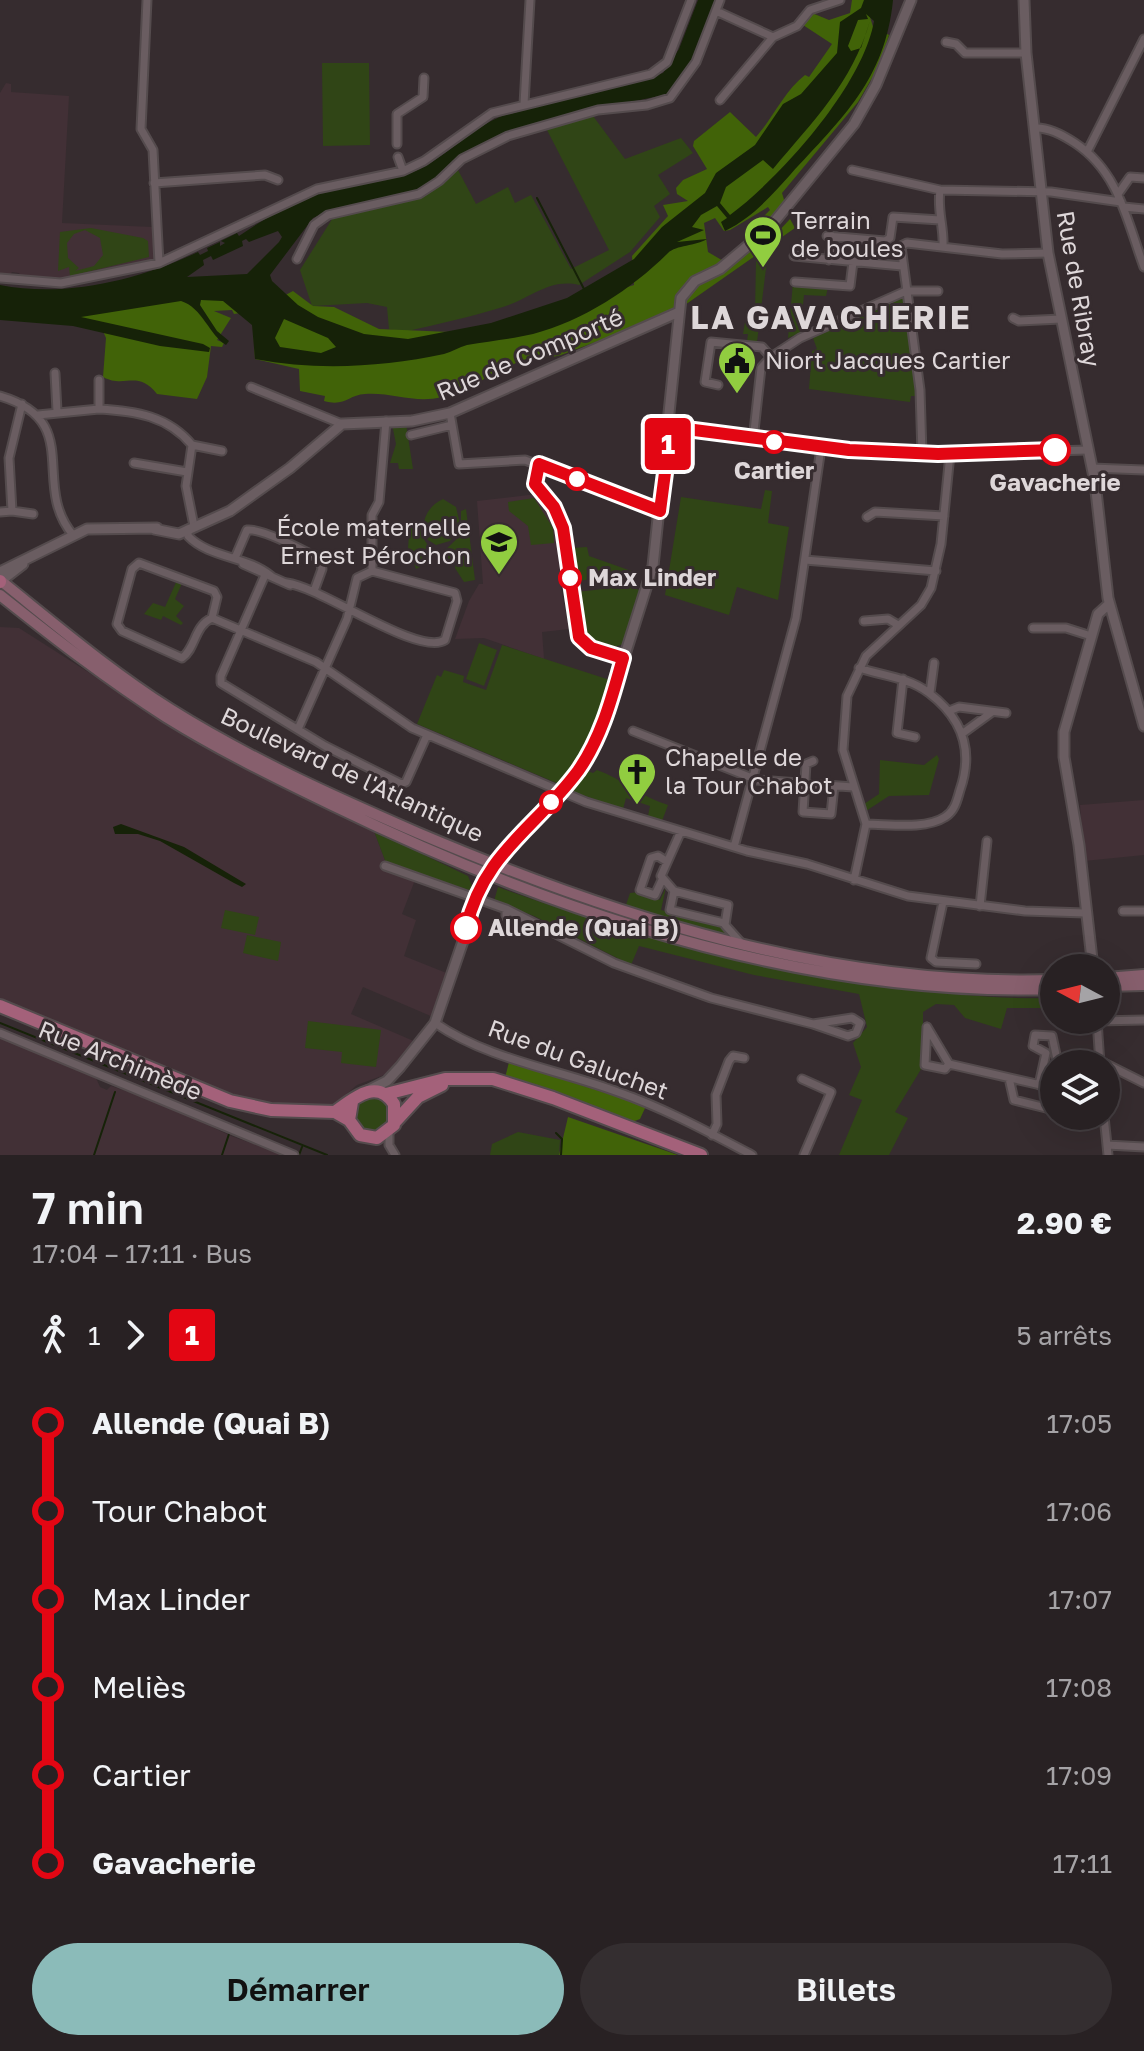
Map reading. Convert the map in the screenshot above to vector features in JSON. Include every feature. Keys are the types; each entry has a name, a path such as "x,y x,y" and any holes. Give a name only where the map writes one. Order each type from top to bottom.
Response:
{"main road":[{"name":"Boulevard de l'Atlantique","path":"0,582 7,599 117,684 219,748 375,826 654,931 792,964 937,986 1040,989"},
{"name":"Boulevard de l'Atlantique","path":"489,869 516,873 625,913 742,944 889,971 974,979 1040,980"},
{"path":"1120,977 1144,975"},
{"path":"1120,986 1144,985"},
{"path":"0,1006 242,1105 289,1112 335,1112 349,1120 364,1137 377,1138 412,1102 438,1086 469,1082 505,1083"},
{"path":"335,1112 369,1090 445,1079 483,1078 505,1083 701,1155"},
{"path":"385,1089 394,1104 392,1126"},
{"path":"349,1120 352,1102"}],"street":[{"path":"147,0 141,129 151,144 159,263"},
{"path":"524,104 530,0"},
{"path":"0,278 61,283 159,263 317,189 403,171 424,161 485,116 659,70 675,47 691,0"},
{"path":"297,259 308,234 328,215 419,194 439,181 462,159 502,138 598,110 647,105 670,98 696,62 720,0"},
{"path":"720,100 773,37 797,26 810,10 840,0"},
{"path":"385,1089 435,1023 476,897 489,869 561,791 597,736 650,581 671,427 681,298 691,284 720,269 770,227 854,124 876,85 911,0"},
{"name":"Rue de Ribray","path":"1024,0 1026,53 1048,253 1092,468 1110,608 1143,719"},
{"path":"716,11 773,37"},
{"path":"1087,152 1144,39"},
{"path":"946,42 956,44 965,53 1026,53"},
{"path":"397,144 397,114 423,97 424,78"},
{"path":"1035,128 1059,134 1087,152 1105,170 1121,201 1144,267"},
{"path":"398,157 403,171"},
{"path":"852,170 940,190 1041,192 1121,201 1144,209"},
{"path":"154,183 265,175 278,180"},
{"path":"1121,201 1130,177 1144,178"},
{"path":"940,190 943,246"},
{"path":"829,260 830,236 885,241 890,238 893,217 940,220"},
{"path":"922,454 920,390 902,266 903,244 1002,254 1048,253"},
{"path":"794,256 902,266"},
{"path":"795,282 850,286 853,262"},
{"path":"753,440 761,368 771,357 800,338 906,291 938,291"},
{"name":"Rue de Comporté","path":"342,424 412,421 450,413 679,312"},
{"path":"1013,318 1019,321 1061,319"},
{"path":"718,385 705,382 709,343 762,347 771,357"},
{"path":"55,373 57,411"},
{"path":"99,380 99,409"},
{"path":"0,572 73,535 103,527 191,527 230,511 342,424 251,387"},
{"path":"0,396 22,404 38,415 51,443 58,507 73,535"},
{"path":"12,511 9,458 22,404"},
{"path":"38,415 99,409 156,417 172,425 192,445 222,451"},
{"path":"450,413 456,459 464,465 514,459 539,464 660,511"},
{"path":"372,571 372,515 379,502 386,420"},
{"path":"411,435 452,425"},
{"path":"671,427 821,448 922,454 1088,450"},
{"path":"192,445 186,494 190,539 268,576 324,597"},
{"path":"734,847 796,618 821,448"},
{"path":"854,880 866,824 853,787 842,729 847,696 859,668 878,642 926,598 936,571 950,454"},
{"path":"134,463 187,472"},
{"path":"539,464 535,484 554,507 565,537 577,632 591,648 623,658"},
{"path":"1092,468 1144,470"},
{"path":"0,512 33,514"},
{"path":"867,517 875,512 944,516"},
{"path":"237,559 247,530 276,536 288,546 320,559 322,569 314,591"},
{"path":"0,582 28,559"},
{"path":"805,560 936,571"},
{"path":"139,563 174,573 214,591 217,597 212,618 202,624 187,655 182,658 122,631 117,624 132,569 139,563"},
{"path":"287,583 314,591 349,611 436,645 447,638 457,601 451,590 372,571 357,578 349,611 298,729"},
{"path":"7,599 14,572"},
{"path":"268,576 220,681 298,729 401,784 406,782 427,735"},
{"path":"1091,954 1079,845 1064,757 1064,732 1099,611 1110,608"},
{"path":"212,618 325,668 427,735 561,791 681,831 807,864 905,896 980,906 1085,913"},
{"path":"864,621 888,619 898,625"},
{"path":"1033,628 1069,628 1091,636"},
{"path":"930,693 934,663"},
{"path":"859,668 903,679 930,693 949,711 963,733 966,771 956,805 947,816 927,823 866,824"},
{"path":"903,679 897,733 915,737"},
{"path":"949,711 959,707 1006,713"},
{"path":"963,733 992,712"},
{"path":"633,731 753,779 853,787"},
{"path":"813,761 807,762 804,784 802,808 806,813 831,814 834,786"},
{"path":"666,861 653,857 639,887 641,892 655,895 666,861 672,857 681,831"},
{"path":"980,906 987,841"},
{"path":"509,846 507,859 516,873"},
{"path":"385,866 506,909 614,963 662,981 738,1006 813,1024 826,1032 848,1036 856,1033 860,1023 852,1018 813,1024"},
{"path":"647,871 661,878 674,891 728,905 724,923"},
{"path":"674,891 670,910 724,923 742,944"},
{"path":"943,902 931,958 936,962 976,964"},
{"path":"506,909 506,916 515,932 534,931 543,926"},
{"path":"1123,911 1144,911"},
{"path":"1120,1021 1144,1020"},
{"name":"Rue du Galuchet","path":"435,1023 457,1038 495,1053 616,1091 752,1155"},
{"path":"949,1064 945,1069 925,1065 925,1028 949,1064 1039,1085 1040,1080"},
{"name":"Rue Archimède","path":"0,1033 292,1154"},
{"path":"1040,1050 1033,1046 1035,1035 1051,1035 1055,1050"},
{"path":"712,1135 717,1124 716,1095 729,1061 733,1056 744,1058"},
{"path":"1120,1072 1144,1083"},
{"path":"1009,1078 1014,1100 1040,1106"},
{"path":"802,1079 831,1092 804,1155"},
{"path":"392,1126 389,1145 395,1155"},
{"path":"1105,1130 1108,1155"},
{"path":"1107,1145 1144,1147"}],"shaded area":[{"path":"698,0 717,0 688,73 669,94 596,109 505,134 412,193 331,210 313,218 270,275 272,281 298,305 318,317 364,334 408,339 491,323 567,298 634,259 662,227 705,193 716,173 755,145 783,104 801,94 837,53 840,22 861,8 864,0 893,0 881,53 858,96 760,206 725,231 721,222 727,218 717,206 701,215 692,227 704,230 677,242 707,239 672,250 606,302 552,328 525,336 467,345 444,354 421,358 326,366 255,359 252,325 223,301 201,300 200,305 217,331 229,341 226,345 195,309 181,301 81,317 203,344 210,348 209,352 160,346 73,326 0,320 0,285 76,288 151,271 198,252 200,255 208,251 207,248 220,242 220,246 225,243 221,241 237,233 239,236 276,213 318,193 420,169 502,116 663,73 679,49","holes":["866,14 874,21 867,46 837,100 796,153 730,215 720,203 726,187 763,160 773,169 830,100 860,48 851,51 848,46 858,20 868,19","278,231 282,237 247,274 187,277 204,265 203,260 211,256 213,260 243,246 242,241 246,239 249,242","284,319 328,338 336,347 321,353 280,347 275,338"]},
{"path":"6,83 11,84 11,92 69,96 62,223 152,227 152,262 64,281 22,278 19,273 12,272 9,276 0,276 0,93"},
{"path":"537,494 558,531 564,579 561,588 569,629 542,632 544,659 484,638 455,639 469,601 479,584 483,584 477,501"},
{"path":"0,627 19,628 212,751 374,831 386,863 384,870 415,880 402,914 416,920 404,956 449,974 433,1017 363,987 351,1014 416,1042 387,1074 357,1085 334,1105 283,1107 247,1099 184,1076 0,999"},
{"path":"1144,800 1144,855 1084,861 1080,805"},
{"path":"121,824 184,847 246,884 242,887 234,883 160,841 138,834 115,834 113,827"},
{"path":"0,1036 95,1076 100,1087 107,1090 111,1086 161,1103 231,1136 286,1155 0,1155"}],"green space":[{"path":"852,0 865,0 873,27 889,35 879,66 858,102 782,193 785,203 769,224 763,217 770,210 768,207 730,230 724,231 715,218 704,223 708,252 725,262 701,274 676,307 633,328 561,355 549,358 536,355 494,372 474,386 444,392 442,397 432,399 365,394 342,402 331,402 324,401 325,396 300,391 299,369 255,359 253,325 232,310 214,311 231,318 217,340 224,343 222,347 211,346 207,377 197,399 157,394 143,382 103,377 106,338 99,322 78,317 79,312 243,290 276,300 293,291 313,306 334,307 379,329 474,333 634,285 632,256 668,216 663,205 688,201 677,194 676,188 683,180 707,169 693,146 694,141 730,112 756,137 791,88 805,75 809,77 832,44 803,25 812,13 829,20 850,13"},
{"path":"322,63 369,63 370,145 323,146"},
{"path":"593,116 625,159 681,138 693,153 658,175 670,194 654,206 660,217 630,252 579,285 558,284 503,307 404,332 389,329 387,307 367,303 312,306 300,270 334,216 423,195 458,170 476,204 508,187 515,203 531,195 571,269 609,250 547,130"},
{"path":"790,219 795,228 682,307 692,288 773,230 777,233"},
{"path":"91,228 143,238 148,241 149,257 70,276 69,267 58,271 60,232","holes":["85,230 100,238 103,255 94,266 75,271 79,268 68,258 67,243 74,234"]},
{"path":"767,260 757,342 747,341 748,334 743,334 746,316 752,317 755,313 756,261"},
{"path":"793,283 828,287 826,296 804,295 800,333 788,338"},
{"path":"903,298 918,396 911,396 910,402 809,389 812,351 817,349 813,338"},
{"path":"392,424 406,424 413,469 399,469 398,463 390,463 396,444"},
{"path":"765,490 772,491 768,523 789,527 778,600 737,587 729,615 665,595 681,497 761,509"},
{"path":"534,498 553,528 554,543 531,545 528,526 509,511 508,502"},
{"path":"443,499 456,507 460,524 450,541 436,545 425,538 424,521 429,510"},
{"path":"466,509 475,580 464,582 455,568 456,561 447,558 443,552 461,535 461,511"},
{"path":"410,523 420,525 421,535 433,553 428,563 416,569 408,548"},
{"path":"587,547 589,556 637,573 578,581 572,548"},
{"path":"178,578 183,581 175,599 184,606 176,616 183,623 144,614 153,603 165,607"},
{"path":"631,586 641,591 624,644 607,649 595,646 579,623 576,592"},
{"path":"479,643 497,650 484,686 466,679"},
{"path":"502,645 613,681 600,723 586,753 578,766 559,784 417,724 437,675 441,677 444,670 464,676 463,682 486,690"},
{"path":"937,755 939,759 929,795 889,796 866,811 864,804 879,794 880,760 924,765"},
{"path":"582,769 593,773 597,770 668,805 662,821 648,816 650,806 626,798 623,809 574,792 573,784"},
{"path":"374,831 468,876 472,886 469,890 386,863"},
{"path":"498,887 618,925 780,964 936,992 1040,998 1040,1008 1007,1008 1001,1029 965,1018 954,1005 936,1004 923,1012 923,1066 895,1112 908,1118 889,1155 839,1155 862,1100 849,1095 861,1067 853,1043 867,1027 859,994 754,975 639,946 631,965 534,916 494,901"},
{"path":"666,887 661,910 723,925 734,937 625,908 630,893 639,892 660,900"},
{"path":"225,910 259,917 255,935 221,928"},
{"path":"247,935 281,942 278,961 243,953"},
{"path":"308,1021 381,1030 376,1067 341,1063 342,1052 305,1048"},
{"path":"509,1062 646,1106 640,1119 632,1122 505,1078"},
{"path":"372,1096 385,1101 390,1114 385,1127 372,1132 359,1127 354,1114 359,1101"},
{"path":"568,1117 678,1155 559,1155"},
{"path":"518,1132 560,1140 559,1155 490,1155 492,1144"}],"waterway":[{"path":"537,198 584,289"},
{"path":"0,1023 327,1155"},
{"path":"94,1155 115,1092"},
{"path":"222,1155 230,1131"},
{"path":"556,1133 562,1139 561,1155"},
{"path":"299,1155 302,1147"}],"bus line":[{"name":"1","path":"466,928 480,887 492,864 569,782 589,753 604,721 623,658 591,648 582,642 577,632 565,537 554,507 535,484 539,464 660,511 671,427 849,450 938,454 1055,450"}],"place":[{"name":"Terrain de boules","path":"763,269"},
{"name":"Niort Jacques Cartier","path":"737,395"},
{"name":"Cartier","path":"774,442"},
{"name":"Gavacherie","path":"1055,450"},
{"name":"École maternelle Ernest Pérochon","path":"499,576"},
{"name":"Max Linder","path":"570,578"},
{"name":"Chapelle de la Tour Chabot","path":"637,806"},
{"name":"Allende (Quai B)","path":"466,928"}],"district":[{"name":"LA GAVACHERIE","path":"831,318"}]}
